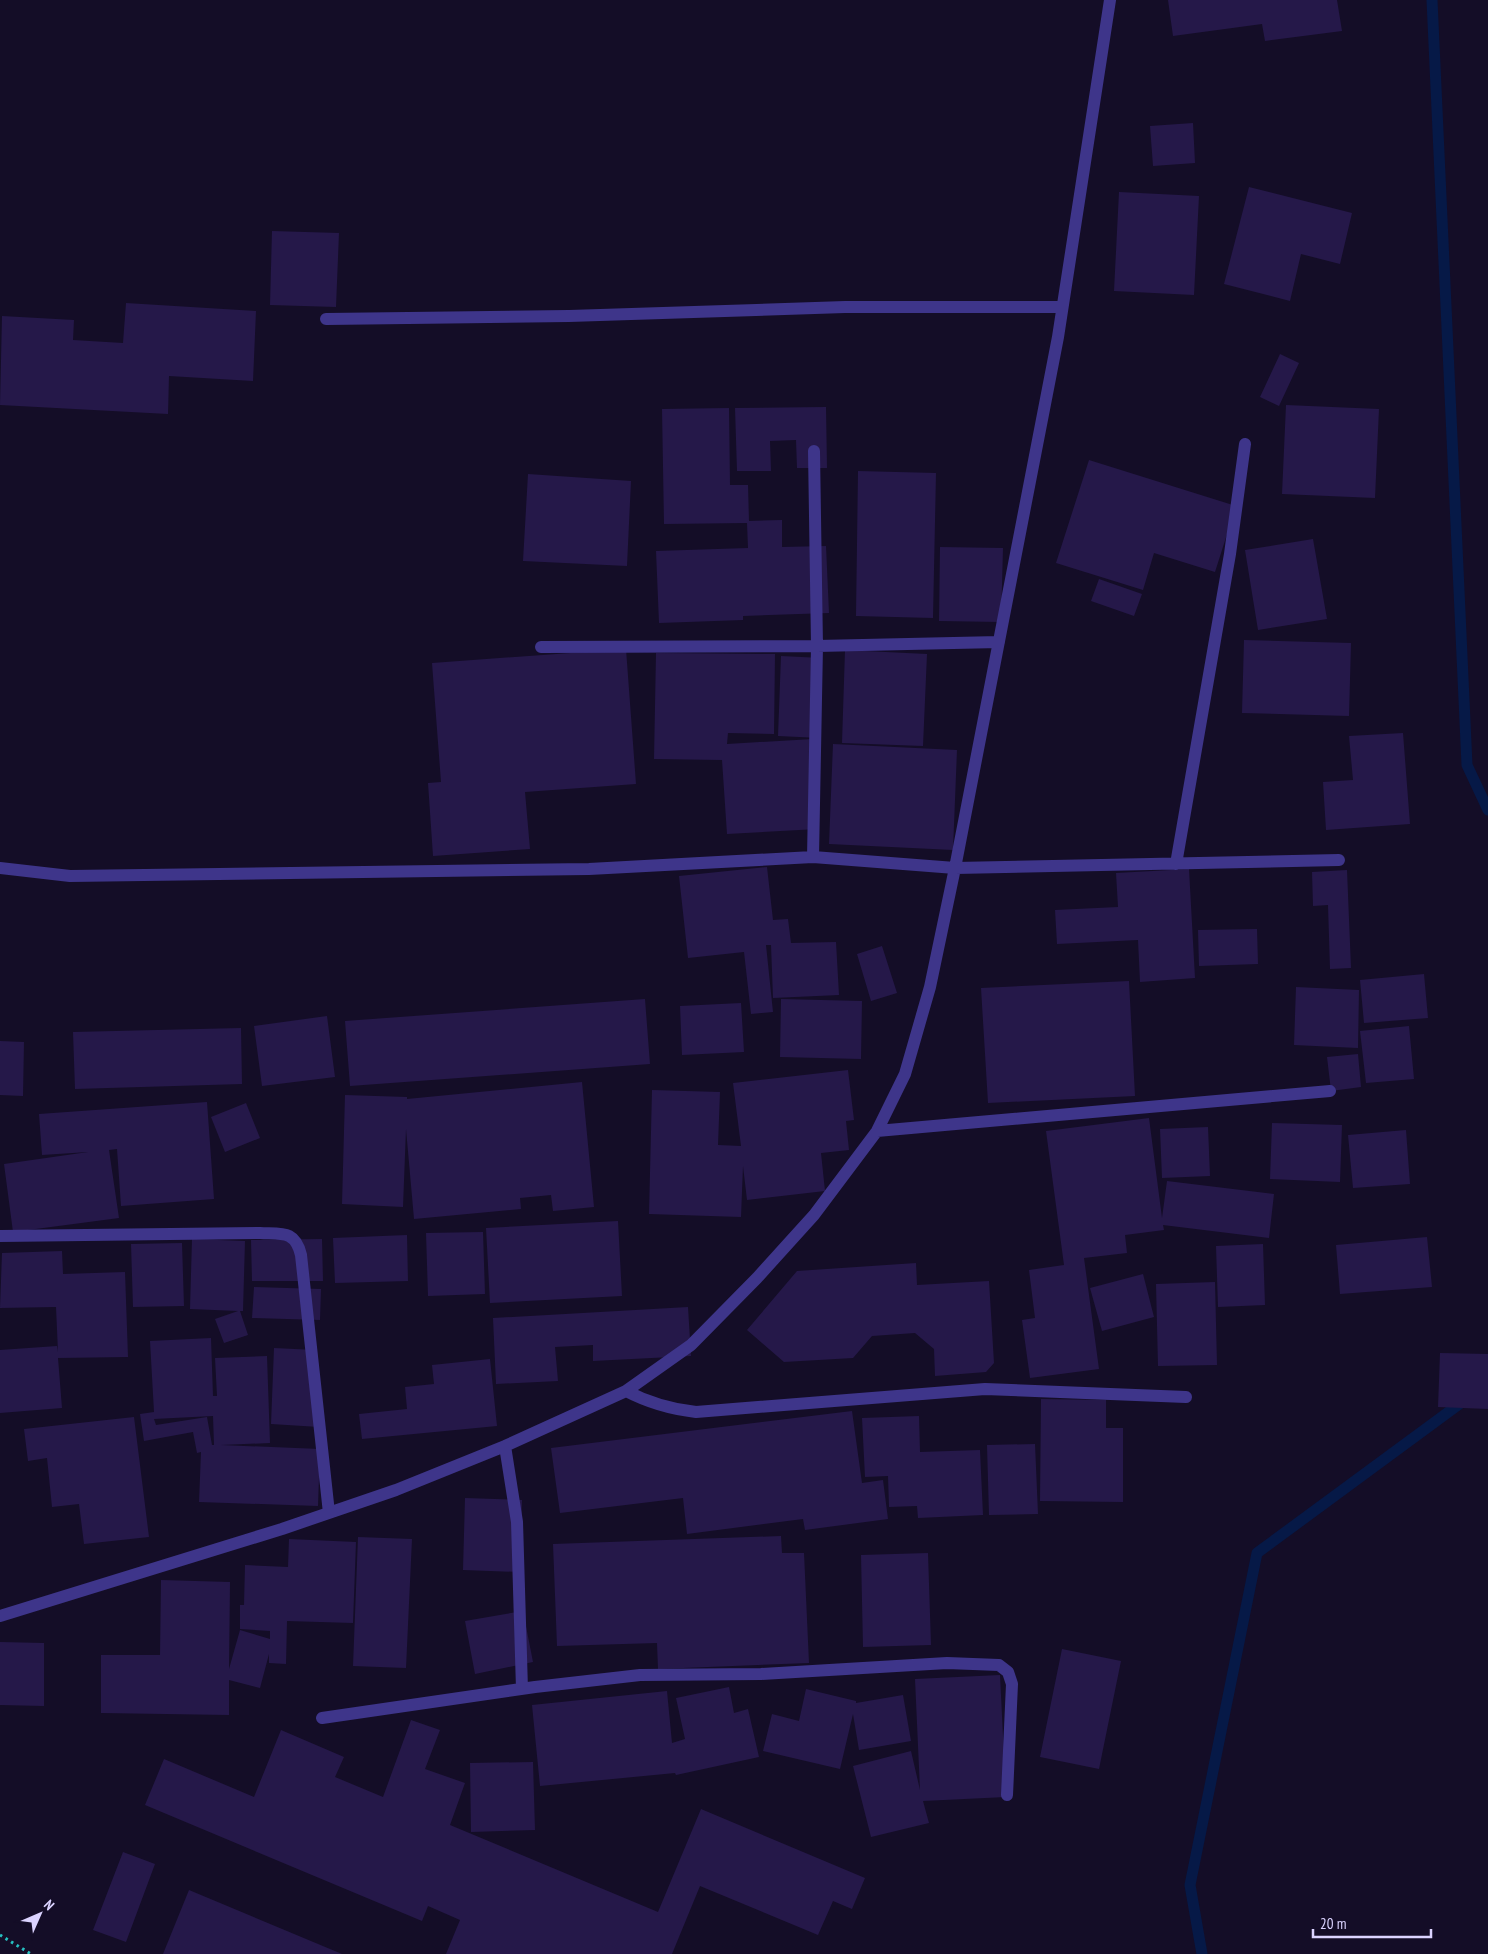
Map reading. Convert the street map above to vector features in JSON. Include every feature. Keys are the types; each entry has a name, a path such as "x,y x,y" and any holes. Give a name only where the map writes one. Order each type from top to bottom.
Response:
{"street":[{"path":"0,1616 396,1490 505,1446 626,1391 691,1345 756,1278 814,1215 877,1131 905,1074 930,987 955,868 1062,307 1110,0"},
{"path":"326,319 569,316 846,307 1062,307"},
{"path":"1176,864 1220,611 1245,444"},
{"path":"813,857 817,646 814,451"},
{"path":"541,647 817,646 999,642"},
{"path":"0,868 70,876 589,869 813,857 955,868 1338,860"},
{"path":"877,1131 1330,1091"},
{"path":"0,1236 260,1233 286,1234 293,1238 298,1243 301,1255 329,1512"},
{"path":"626,1391 646,1402 671,1410 696,1412 986,1389 1186,1397"},
{"path":"505,1446 517,1522 522,1689"},
{"path":"322,1718 522,1689 640,1675 761,1674 947,1663 999,1665 1008,1672 1012,1684 1008,1795"}],"path":[{"path":"0,1935 31,1954"}],"building":[{"path":"1168,0 1337,0 1342,31 1265,41 1262,24 1173,36"},
{"path":"1193,123 1195,163 1153,166 1150,126"},
{"path":"1249,187 1352,213 1340,264 1301,254 1290,301 1224,284"},
{"path":"1119,192 1199,196 1194,295 1114,291"},
{"path":"272,231 339,233 336,307 270,305"},
{"path":"126,303 256,311 253,381 169,376 168,414 0,405 2,316 74,320 73,340 123,343"},
{"path":"1280,354 1299,363 1279,406 1260,397"},
{"path":"1286,405 1379,409 1375,498 1282,494"},
{"path":"826,407 827,468 797,468 796,440 770,441 771,471 737,471 735,408"},
{"path":"729,408 730,485 748,485 749,521 782,520 782,547 826,546 829,613 743,616 743,620 659,623 656,551 748,548 747,523 664,524 662,409"},
{"path":"1089,460 1236,506 1215,572 1154,553 1143,590 1056,563"},
{"path":"858,471 936,473 933,618 856,616"},
{"path":"528,474 631,481 627,566 523,561"},
{"path":"1313,539 1327,619 1258,630 1245,550"},
{"path":"940,547 1003,548 1001,622 939,621"},
{"path":"1099,579 1142,594 1134,616 1091,601"},
{"path":"1244,640 1351,643 1349,716 1242,713"},
{"path":"626,649 636,784 525,792 530,849 433,856 428,783 441,782 432,663"},
{"path":"845,650 927,654 923,746 842,743"},
{"path":"656,653 775,654 774,734 728,733 727,744 813,739 818,829 727,834 722,760 654,759"},
{"path":"781,656 822,658 820,738 778,736"},
{"path":"1403,733 1410,824 1326,830 1323,782 1353,780 1349,736"},
{"path":"833,744 957,750 953,850 829,844"},
{"path":"767,867 773,920 788,919 791,943 836,942 839,995 773,998 771,945 766,945 773,1012 751,1014 744,952 688,958 679,876"},
{"path":"1189,869 1195,978 1140,982 1138,940 1057,944 1055,910 1118,907 1116,873"},
{"path":"1347,870 1351,968 1330,969 1328,905 1313,906 1312,872"},
{"path":"1257,929 1258,964 1199,966 1198,930"},
{"path":"882,946 897,993 871,1001 857,954"},
{"path":"1424,974 1428,1018 1364,1023 1360,980"},
{"path":"1129,981 1135,1096 988,1103 981,988"},
{"path":"1296,987 1359,990 1358,1048 1294,1045"},
{"path":"645,999 650,1064 350,1086 345,1021"},
{"path":"781,999 862,1001 861,1059 780,1057"},
{"path":"741,1003 744,1052 682,1055 680,1006"},
{"path":"327,1016 335,1077 262,1086 254,1026"},
{"path":"1409,1026 1414,1079 1366,1083 1360,1031"},
{"path":"241,1028 242,1084 75,1089 73,1032"},
{"path":"0,1041 24,1042 23,1096 0,1095"},
{"path":"1358,1054 1361,1087 1331,1091 1327,1057"},
{"path":"848,1070 854,1120 846,1121 849,1150 821,1153 825,1191 747,1200 743,1166 741,1217 649,1214 652,1090 720,1092 718,1145 741,1146 733,1083"},
{"path":"582,1082 594,1207 553,1211 551,1195 520,1198 521,1209 414,1219 406,1129 403,1207 342,1204 345,1095 407,1097 407,1099"},
{"path":"207,1102 214,1199 121,1206 117,1149 109,1150 119,1218 13,1232 4,1164 88,1152 42,1155 39,1114"},
{"path":"246,1103 260,1138 225,1152 211,1117"},
{"path":"1149,1118 1162,1218 1167,1181 1274,1194 1269,1238 1163,1225 1164,1230 1125,1235 1127,1253 1084,1258 1099,1369 1030,1378 1022,1320 1035,1318 1029,1270 1064,1265 1046,1131"},
{"path":"1272,1123 1342,1125 1340,1182 1270,1179"},
{"path":"1208,1127 1210,1176 1162,1178 1160,1129"},
{"path":"1406,1130 1410,1184 1353,1188 1348,1135"},
{"path":"618,1221 622,1296 490,1303 486,1228"},
{"path":"483,1232 485,1294 428,1296 426,1233"},
{"path":"407,1235 408,1281 335,1283 333,1238"},
{"path":"1427,1237 1432,1287 1340,1294 1336,1245"},
{"path":"192,1239 245,1241 243,1311 240,1311 248,1335 224,1343 215,1319 238,1311 190,1309"},
{"path":"322,1239 323,1281 252,1281 251,1240"},
{"path":"182,1243 184,1306 133,1307 131,1244"},
{"path":"1263,1244 1265,1305 1218,1307 1216,1246"},
{"path":"62,1251 63,1274 125,1272 128,1357 58,1358 62,1408 0,1413 0,1350 57,1346 58,1352 56,1307 0,1308 2,1253"},
{"path":"916,1263 917,1285 989,1281 994,1363 986,1372 935,1376 934,1349 915,1333 872,1336 853,1358 784,1362 747,1330 797,1271"},
{"path":"1143,1274 1154,1317 1102,1331 1090,1288"},
{"path":"1215,1282 1217,1365 1158,1366 1156,1284"},
{"path":"254,1287 321,1289 320,1320 252,1318"},
{"path":"688,1307 691,1356 593,1361 593,1345 555,1347 558,1381 496,1384 493,1318"},
{"path":"211,1338 213,1396 217,1396 215,1358 267,1356 270,1443 221,1445 320,1449 318,1506 199,1502 201,1452 197,1453 193,1432 144,1441 140,1414 154,1412 150,1341","holes":["213,1416 214,1445 212,1445 207,1417 156,1425 154,1419"]},
{"path":"274,1348 315,1350 319,1427 271,1424"},
{"path":"1440,1353 1488,1354 1488,1409 1438,1407"},
{"path":"490,1359 497,1426 362,1439 359,1414 407,1409 405,1387 434,1384 432,1365"},
{"path":"1041,1399 1106,1400 1106,1428 1123,1428 1123,1502 1040,1501"},
{"path":"852,1411 862,1483 883,1480 888,1519 805,1530 803,1519 687,1534 683,1498 560,1513 551,1448"},
{"path":"919,1416 920,1452 980,1450 983,1515 918,1518 917,1506 889,1507 888,1476 865,1477 862,1418"},
{"path":"134,1417 149,1537 84,1544 79,1504 52,1507 47,1458 28,1461 24,1429"},
{"path":"1035,1444 1038,1514 989,1515 987,1445"},
{"path":"465,1498 522,1500 520,1572 463,1570"},
{"path":"781,1536 782,1553 804,1553 809,1663 658,1669 657,1643 557,1646 553,1544"},
{"path":"358,1537 412,1539 406,1668 353,1666"},
{"path":"289,1539 356,1542 353,1623 287,1621 286,1664 269,1663 269,1654 260,1688 229,1680 229,1715 101,1713 101,1655 160,1655 161,1580 230,1582 229,1669 240,1630 270,1639 270,1631 240,1629 240,1605 244,1605 245,1565 288,1567"},
{"path":"928,1553 931,1645 863,1647 861,1555"},
{"path":"523,1611 533,1662 475,1674 465,1621"},
{"path":"0,1642 44,1643 44,1706 0,1705"},
{"path":"1062,1649 1121,1661 1099,1769 1040,1757"},
{"path":"1000,1675 1006,1797 923,1801 929,1823 871,1837 853,1766 911,1751 920,1790 915,1679"},
{"path":"729,1687 734,1713 748,1709 759,1757 676,1775 675,1773 540,1786 532,1705 667,1691 672,1743 685,1739 676,1698"},
{"path":"806,1689 856,1701 856,1703 903,1695 911,1741 859,1750 853,1714 840,1769 763,1751 772,1714 799,1721"},
{"path":"411,1720 440,1730 425,1769 465,1783 450,1825 658,1912 701,1809 865,1878 852,1909 833,1901 818,1935 700,1886 672,1954 446,1954 460,1920 428,1906 422,1921 145,1805 164,1759 254,1797 281,1730 344,1757 335,1777 383,1797"},
{"path":"533,1762 535,1830 471,1832 470,1763"},
{"path":"123,1852 155,1864 126,1942 93,1930"},
{"path":"189,1890 342,1954 163,1954"}],"waterway":[{"path":"1432,0 1467,765 1488,810"},
{"path":"1202,1954 1190,1885 1257,1553 1488,1383"}]}
